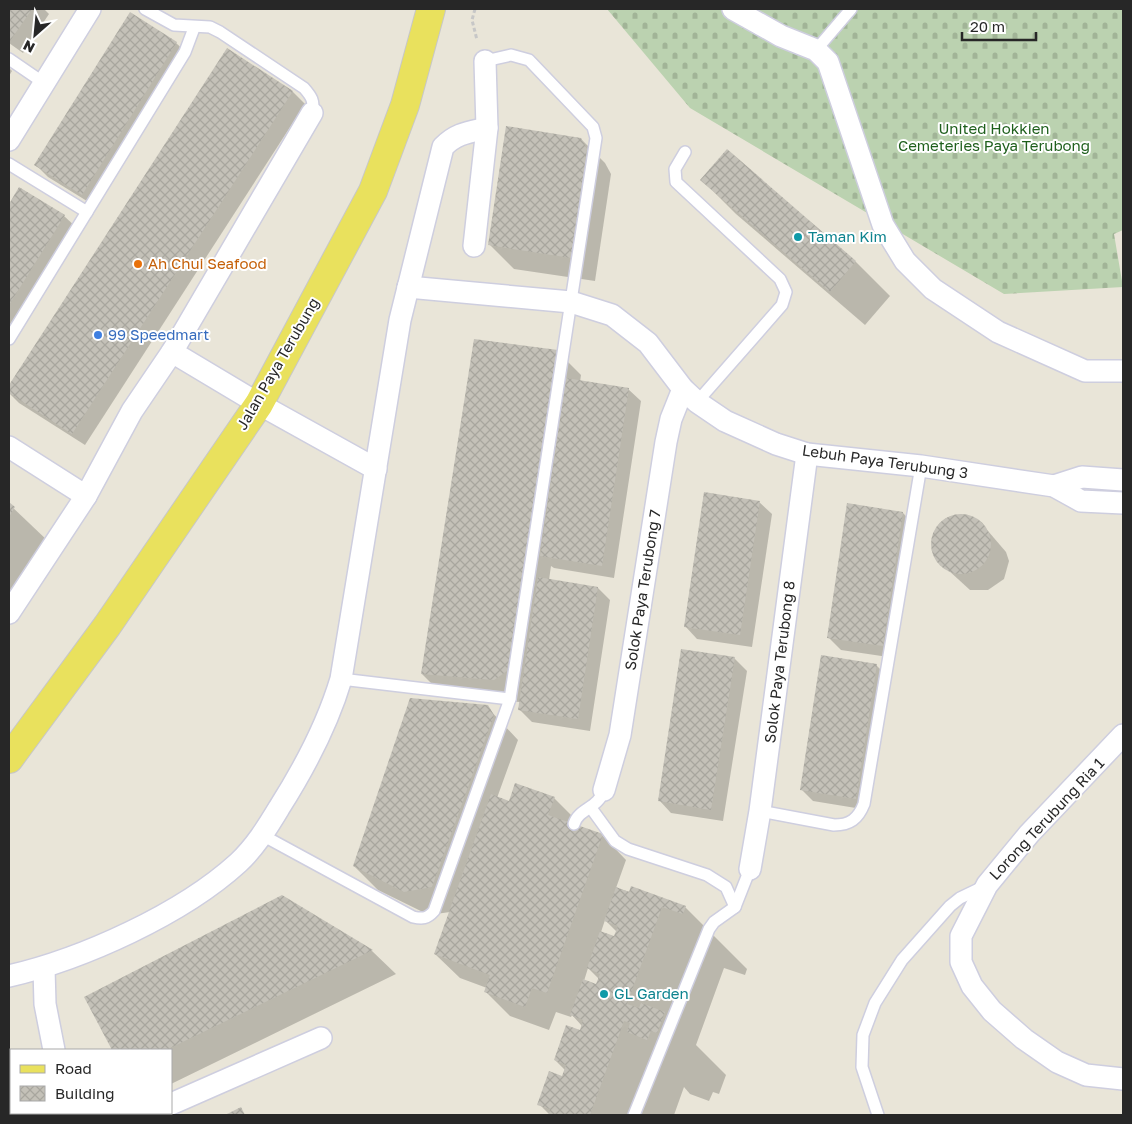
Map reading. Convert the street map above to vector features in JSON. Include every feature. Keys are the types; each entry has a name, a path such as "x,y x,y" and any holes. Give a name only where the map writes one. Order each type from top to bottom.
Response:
{"main road":[{"name":"Jalan Paya Terubung","path":"9,759 107,626 259,404 372,192 405,105 431,9"}],"street":[{"path":"9,140 90,9"},
{"path":"733,9 780,36 816,50 828,62 883,225 905,261 933,289 998,332 1084,371 1123,372"},
{"path":"474,246 487,128 485,61"},
{"path":"9,613 86,496 132,411 172,352 312,112"},
{"path":"9,976 44,968 129,933 211,885 239,862 262,835 308,761 334,703 341,679 408,287 444,146 452,138 461,134 487,128"},
{"name":"Lebuh Paya Terubung 3","path":"408,287 571,302 612,315 648,343 690,396 725,420 776,444 807,454 921,466 1054,486"},
{"path":"172,352 259,404 376,469"},
{"name":"Solok Paya Terubong 7","path":"604,790 620,735 671,419 690,396"},
{"path":"9,447 86,496"},
{"name":"Solok Paya Terubong 8","path":"750,869 760,811 807,454"},
{"path":"1054,486 1082,477 1123,480"},
{"path":"1054,486 1081,500 1123,503"},
{"name":"Lorong Terubung Ria 1","path":"1121,741 1029,834 986,885 961,936 961,962 972,986 992,1011 1024,1039 1056,1062 1086,1075 1123,1079"},
{"path":"44,968 44,1004 54,1049"},
{"path":"172,1104 321,1038"}],"lane":[{"path":"145,9 166,22 194,28 210,27 220,32 304,88 312,98 314,105 312,112"},
{"path":"816,50 852,9"},
{"path":"9,339 185,52 194,28"},
{"path":"262,835 412,917 422,919 429,916 434,911 510,699 596,149 593,127 529,60 511,55 485,61"},
{"path":"9,59 44,83"},
{"path":"684,152 675,169 676,182 780,279 786,292 782,305 690,396"},
{"path":"9,164 87,212"},
{"path":"760,811 834,825 844,825 854,821 860,814 864,804 921,466"},
{"path":"341,679 510,699"},
{"path":"574,824 579,815 601,800 604,790"},
{"path":"591,808 615,841 628,849 707,875 726,887 735,907"},
{"path":"634,1115 710,929 714,922 735,907 750,869"},
{"path":"878,1115 862,1067 863,1035 875,1003 902,960 950,906 960,898 986,885"}],"path":[{"path":"475,9 474,30 485,61"}],"green space":[{"name":"United Hokkien Cemeteries Paya Terubong","path":"607,9 1123,9 1123,230 1114,234 1123,287 1004,294 690,108"}],"building":[{"path":"9,9 32,9 10,41 9,40"},
{"path":"130,12 177,42 82,195 34,165"},
{"path":"227,48 293,91 72,434 9,393 9,385"},
{"path":"506,126 581,138 587,149 571,258 488,245"},
{"name":"Taman Kim","path":"727,149 856,261 830,292 700,180"},
{"path":"19,187 65,215 9,305 9,204"},
{"path":"474,339 558,350 507,671 494,680 421,674"},
{"path":"566,378 629,388 602,566 540,556"},
{"path":"704,492 760,501 740,635 684,627"},
{"path":"9,502 15,507 9,517"},
{"path":"847,503 903,512 883,646 827,638"},
{"path":"961,514 978,519 986,527 991,544 986,561 978,569 961,574 944,569 936,561 931,544 936,527 944,519"},
{"path":"538,577 598,587 578,719 518,710"},
{"path":"681,649 735,657 711,810 658,801"},
{"path":"821,655 877,664 856,799 800,790"},
{"path":"410,698 488,705 494,715 432,887 404,892 353,866"},
{"path":"515,783 555,797 548,815 603,834 547,993 532,988 525,1007 484,992 490,975 434,954 491,794 509,801"},
{"name":"GL Garden","path":"631,886 686,906 683,914 662,907 627,1004 639,1008 641,1003 665,1012 657,1033 651,1031 647,1040 627,1032 630,1023 624,1021 590,1115 549,1114 550,1109 537,1105 549,1071 562,1076 566,1065 554,1060 566,1025 580,1030 583,1020 570,1015 583,979 596,984 600,974 587,968 600,931 614,936 618,926 604,921 616,887 629,892"},
{"path":"282,895 373,950 168,1049 111,1049 84,997"},
{"path":"241,1107 245,1115 225,1115"}],"place":[{"name":"Taman Kim","path":"798,237"},
{"name":"Ah Chui Seafood","path":"138,264"},
{"name":"99 Speedmart","path":"98,335"},
{"name":"GL Garden","path":"604,994"}]}
